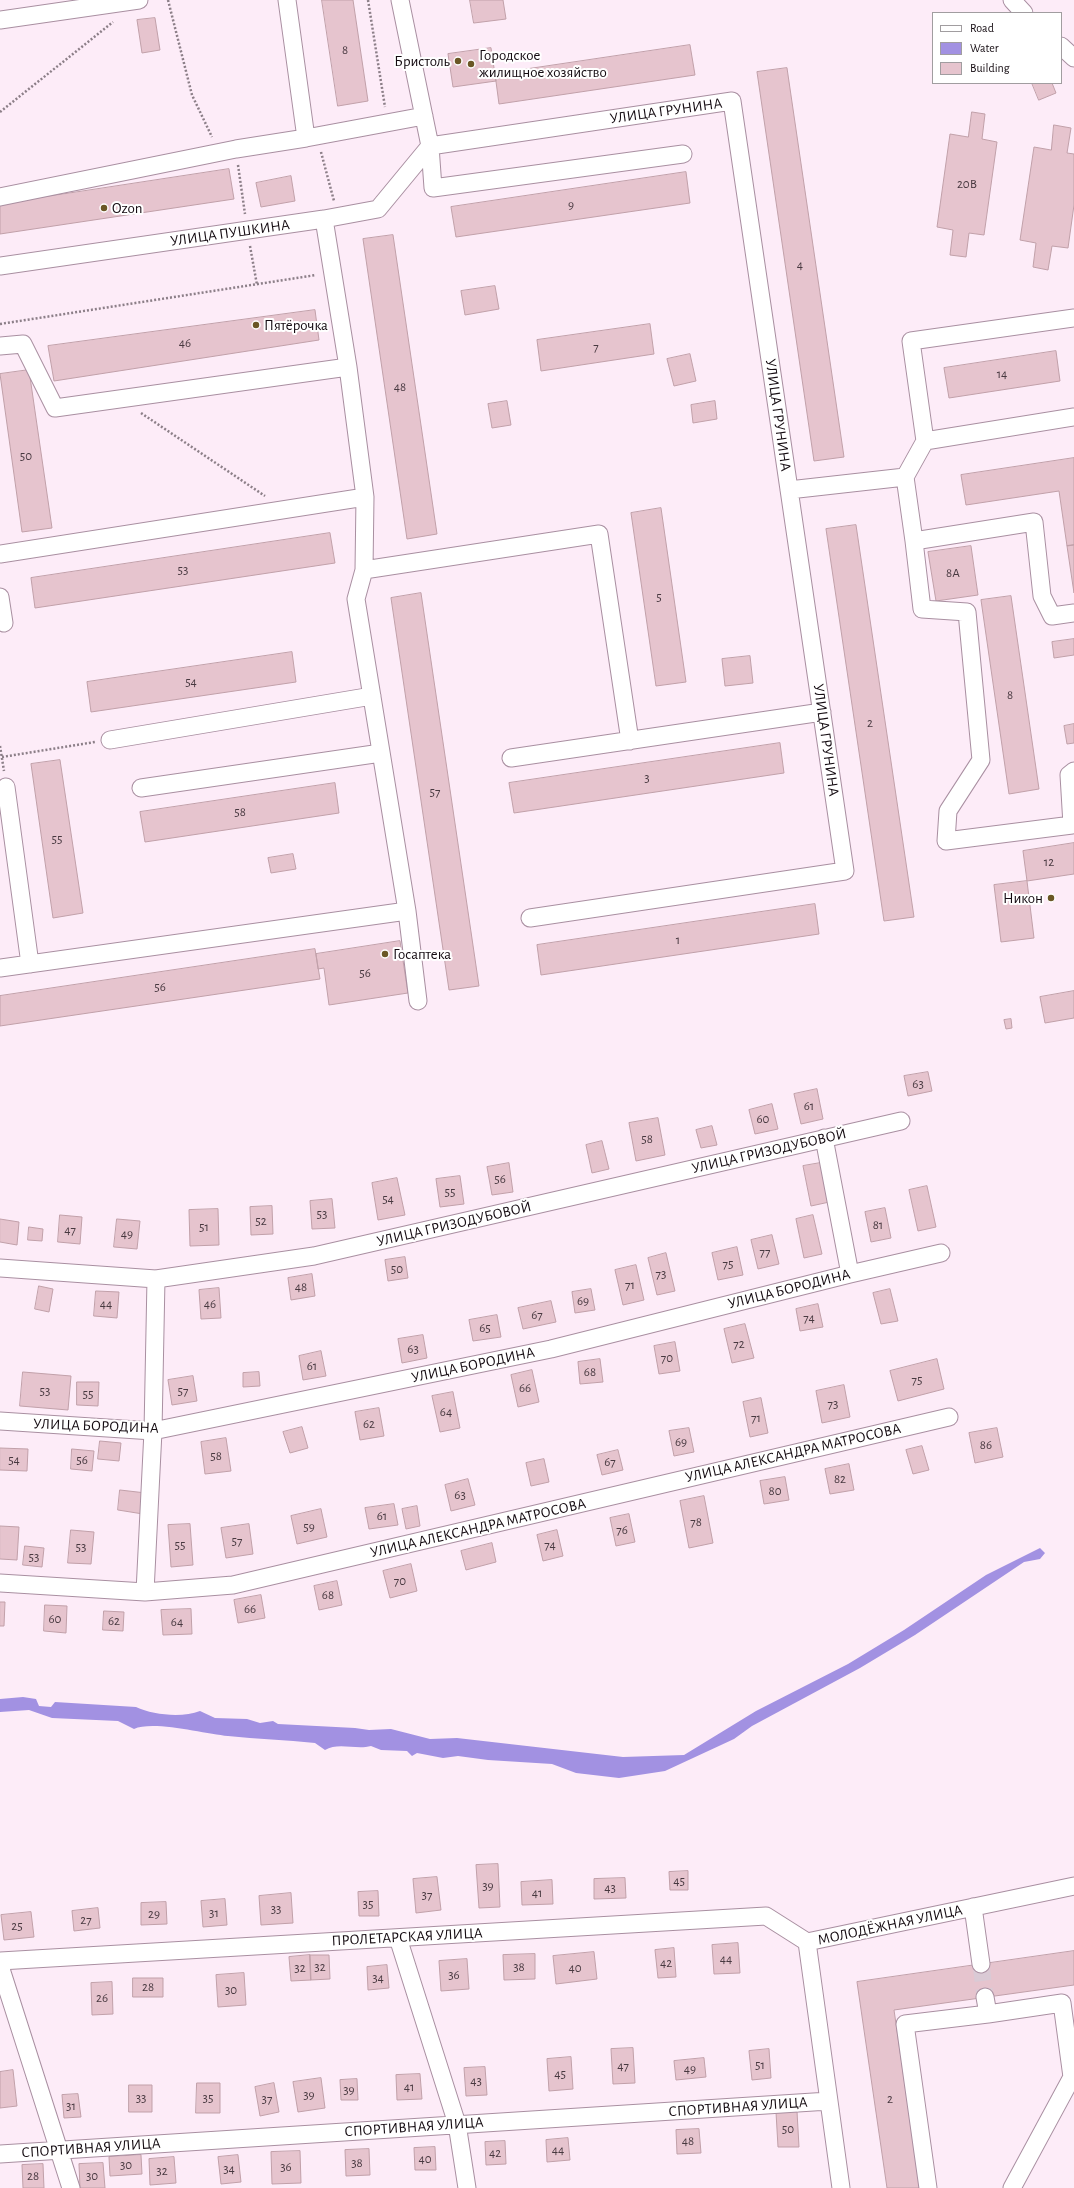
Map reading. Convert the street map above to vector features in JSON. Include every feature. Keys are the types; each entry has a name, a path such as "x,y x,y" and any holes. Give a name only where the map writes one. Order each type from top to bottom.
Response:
{"street":[{"path":"0,20 140,0"},
{"path":"287,0 311,137"},
{"path":"400,0 430,146 433,188 683,154"},
{"path":"1012,0 1023,12"},
{"path":"1062,47 1074,58"},
{"name":"УЛИЦА ГРУНИНА","path":"430,146 732,101 845,871 530,918"},
{"path":"0,197 236,150 424,116"},
{"name":"УЛИЦА ПУШКИНА","path":"0,266 332,218 378,209 430,146"},
{"path":"332,218 333,272 348,367 365,497 364,570 356,599 407,911 418,1001"},
{"path":"1074,318 911,341 925,441 905,477 922,609 967,612 981,760 948,811 946,841 1072,825 1069,774 1074,771"},
{"path":"0,346 23,344 55,408 348,367"},
{"path":"925,441 1074,417"},
{"name":"УЛИЦА ГРУНИНА","path":"789,490 905,477"},
{"path":"0,554 365,497"},
{"path":"914,541 1034,522 1042,596 1052,616 1074,613"},
{"path":"364,570 599,534 630,741"},
{"path":"0,597 4,623"},
{"path":"110,740 372,696"},
{"path":"511,758 822,712"},
{"path":"141,788 381,753"},
{"path":"6,788 30,964"},
{"path":"0,968 407,911"},
{"name":"УЛИЦА ГРИЗОДУБОВОЙ","path":"0,1268 156,1279 314,1256 901,1121"},
{"path":"824,1138 850,1274"},
{"name":"УЛИЦА БОРОДИНА","path":"0,1421 153,1431 551,1348 941,1253"},
{"path":"145,1592 153,1431 156,1279"},
{"name":"УЛИЦА АЛЕКСАНДРА МАТРОСОВА","path":"0,1583 145,1592 233,1585 950,1417"},
{"name":"МОЛОДЁЖНАЯ УЛИЦА","path":"841,2188 808,1942 1074,1886"},
{"path":"973,1907 981,1964"},
{"name":"ПРОЛЕТАРСКАЯ УЛИЦА","path":"0,1961 766,1916 808,1942"},
{"path":"398,1938 457,2124 467,2188"},
{"path":"0,1966 72,2188"},
{"path":"928,2188 905,2024 987,2006 1062,2003 1072,2077 1012,2188"},
{"name":"СПОРТИВНАЯ УЛИЦА","path":"0,2154 829,2101"}],"path":[{"path":"368,0 387,122"},
{"path":"0,112 115,19"},
{"path":"311,137 332,218"},
{"path":"0,324 333,272"},
{"path":"119,399 285,510"},
{"path":"2,757 110,740"},
{"path":"0,746 6,788"}],"water":[{"path":"1040,1548 1045,1553 1040,1559 1024,1562 915,1635 860,1668 752,1726 734,1739 665,1771 619,1778 576,1773 552,1764 488,1760 458,1756 443,1758 417,1753 412,1756 407,1751 381,1750 371,1746 341,1746 325,1750 315,1743 218,1735 180,1728 153,1726 134,1729 118,1721 52,1718 29,1710 0,1712 0,1699 23,1697 36,1699 39,1706 51,1707 55,1702 136,1707 159,1714 168,1715 200,1711 215,1718 247,1719 260,1723 273,1721 278,1724 369,1730 391,1729 430,1739 457,1738 623,1757 684,1755 756,1711 848,1664 904,1630 986,1575"}],"building":[{"path":"322,0 353,0 368,101 338,106"},
{"path":"470,0 503,0 506,19 474,23"},
{"path":"155,18 160,50 142,53 137,20"},
{"path":"690,45 695,75 499,104 495,74"},
{"name":"Городское жилищное хозяйство","path":"491,48 496,81 453,87 448,54"},
{"path":"787,68 844,457 814,461 757,72"},
{"path":"1032,84 1052,84 1056,93 1039,100"},
{"path":"972,112 985,114 982,139 997,142 984,235 969,233 966,257 950,255 953,230 937,227 950,134 968,137"},
{"path":"1054,125 1071,128 1067,153 1074,154 1074,205 1068,248 1052,246 1048,270 1033,267 1036,243 1020,240 1034,147 1051,150"},
{"path":"229,169 234,199 0,234 0,204"},
{"path":"686,172 690,203 456,237 451,207"},
{"path":"291,176 295,201 261,207 256,183"},
{"path":"393,235 437,534 407,539 363,239"},
{"path":"495,286 499,309 465,315 461,291"},
{"path":"315,310 319,340 54,381 48,346"},
{"path":"650,324 654,354 541,371 537,340"},
{"path":"1056,351 1060,381 949,398 944,368"},
{"path":"690,354 696,381 674,386 667,359"},
{"path":"29,370 52,528 22,532 0,374"},
{"path":"507,401 511,425 492,428 488,404"},
{"path":"715,401 717,419 693,423 691,405"},
{"path":"1074,458 1074,545 1067,546 1059,491 966,505 961,475"},
{"path":"661,508 686,682 656,686 631,513"},
{"path":"856,525 914,917 884,921 826,529"},
{"path":"330,533 335,563 35,608 31,578"},
{"path":"1074,545 1074,593 1067,546"},
{"path":"971,546 978,595 936,601 928,552"},
{"path":"421,593 479,986 449,990 391,598"},
{"path":"1011,596 1039,789 1009,794 981,600"},
{"path":"1074,639 1074,655 1054,658 1052,642"},
{"path":"292,652 296,682 91,712 87,682"},
{"path":"750,656 753,683 725,686 722,659"},
{"path":"1074,724 1074,743 1067,744 1064,726"},
{"path":"780,743 784,773 514,813 509,783"},
{"path":"60,760 83,913 53,918 31,764"},
{"path":"335,783 339,813 145,842 140,812"},
{"path":"1074,843 1074,874 1027,881 1023,851"},
{"path":"293,854 296,869 271,873 268,858"},
{"path":"1027,881 1034,938 1001,942 994,885"},
{"path":"815,904 819,934 541,975 537,945"},
{"path":"400,941 408,993 329,1005 324,968 318,969 316,954"},
{"path":"315,949 320,979 0,1026 0,996"},
{"path":"1074,991 1074,1018 1045,1023 1040,997"},
{"path":"1011,1019 1012,1028 1006,1029 1004,1020"},
{"path":"928,1072 932,1091 908,1096 904,1076"},
{"path":"817,1089 823,1119 801,1124 794,1094"},
{"path":"772,1104 778,1129 755,1134 749,1110"},
{"path":"658,1118 665,1155 636,1161 629,1123"},
{"path":"712,1126 717,1145 701,1148 696,1130"},
{"path":"602,1141 609,1169 592,1173 586,1145"},
{"path":"826,1162 834,1201 811,1206 803,1166"},
{"path":"509,1163 513,1192 492,1195 487,1167"},
{"path":"460,1176 464,1204 440,1207 436,1179"},
{"path":"397,1178 405,1215 378,1220 372,1183"},
{"path":"927,1186 936,1227 918,1231 909,1190"},
{"path":"332,1199 335,1228 312,1229 310,1201"},
{"path":"272,1206 273,1234 251,1235 250,1207"},
{"path":"885,1208 891,1238 871,1242 865,1212"},
{"path":"218,1209 219,1245 190,1246 189,1210"},
{"path":"60,1215 82,1217 80,1244 58,1242"},
{"path":"813,1215 822,1254 804,1258 796,1219"},
{"path":"0,1219 19,1222 17,1245 0,1242"},
{"path":"117,1219 140,1221 137,1249 114,1247"},
{"path":"29,1227 43,1229 42,1241 28,1240"},
{"path":"772,1235 779,1264 758,1269 751,1240"},
{"path":"737,1247 743,1275 718,1280 712,1253"},
{"path":"666,1253 675,1291 657,1295 648,1258"},
{"path":"405,1257 408,1278 388,1281 385,1260"},
{"path":"636,1265 644,1300 623,1305 615,1270"},
{"path":"312,1274 315,1296 291,1300 288,1278"},
{"path":"39,1286 53,1289 49,1312 35,1309"},
{"path":"219,1288 221,1318 201,1319 199,1290"},
{"path":"591,1289 595,1310 575,1313 572,1292"},
{"path":"890,1289 898,1321 881,1324 873,1293"},
{"path":"96,1291 119,1292 117,1318 94,1316"},
{"path":"551,1301 556,1322 523,1329 518,1308"},
{"path":"818,1304 823,1327 800,1331 796,1309"},
{"path":"497,1315 501,1337 473,1341 469,1320"},
{"path":"745,1324 754,1358 732,1363 724,1329"},
{"path":"423,1335 427,1358 402,1363 398,1339"},
{"path":"675,1342 680,1371 659,1374 654,1346"},
{"path":"321,1351 326,1376 303,1380 299,1356"},
{"path":"600,1359 603,1382 580,1384 578,1362"},
{"path":"937,1359 944,1389 898,1401 890,1371"},
{"path":"532,1370 539,1402 518,1407 511,1375"},
{"path":"23,1372 71,1376 68,1410 20,1406"},
{"path":"259,1372 260,1386 243,1387 243,1373"},
{"path":"193,1376 197,1401 172,1405 168,1380"},
{"path":"77,1382 99,1382 98,1406 77,1405"},
{"path":"844,1385 850,1417 822,1423 816,1391"},
{"path":"453,1392 460,1428 440,1432 432,1396"},
{"path":"761,1398 768,1433 750,1437 743,1402"},
{"path":"379,1408 384,1436 360,1440 355,1412"},
{"path":"302,1427 308,1448 290,1453 283,1432"},
{"path":"689,1428 694,1452 674,1456 669,1431"},
{"path":"997,1428 1003,1457 975,1463 969,1433"},
{"path":"226,1438 231,1471 205,1474 201,1442"},
{"path":"100,1441 121,1443 119,1461 98,1459"},
{"path":"922,1446 929,1470 913,1474 906,1450"},
{"path":"0,1448 28,1449 27,1471 0,1470"},
{"path":"72,1449 94,1451 92,1471 71,1469"},
{"path":"618,1450 623,1470 602,1475 597,1455"},
{"path":"544,1459 549,1482 531,1486 526,1463"},
{"path":"849,1464 854,1490 830,1494 825,1469"},
{"path":"785,1477 789,1500 764,1504 760,1481"},
{"path":"468,1479 475,1505 451,1511 445,1485"},
{"path":"120,1490 146,1493 143,1514 118,1510"},
{"path":"704,1496 713,1543 689,1548 680,1501"},
{"path":"394,1504 398,1525 369,1529 365,1508"},
{"path":"417,1506 420,1526 406,1529 402,1509"},
{"path":"321,1509 327,1537 297,1544 291,1516"},
{"path":"629,1514 635,1542 616,1546 610,1518"},
{"path":"190,1524 193,1565 171,1567 168,1525"},
{"path":"249,1524 253,1554 226,1558 221,1528"},
{"path":"0,1526 19,1527 17,1560 0,1559"},
{"path":"71,1530 94,1532 91,1564 68,1563"},
{"path":"557,1530 563,1556 543,1561 537,1535"},
{"path":"492,1543 496,1562 466,1570 461,1551"},
{"path":"25,1546 44,1548 42,1567 23,1565"},
{"path":"411,1564 417,1591 390,1598 383,1571"},
{"path":"337,1581 342,1605 319,1610 314,1586"},
{"path":"261,1595 265,1618 238,1623 234,1600"},
{"path":"0,1602 5,1602 4,1626 0,1626"},
{"path":"45,1605 67,1606 66,1633 44,1631"},
{"path":"191,1609 192,1634 163,1635 161,1610"},
{"path":"104,1611 124,1612 123,1631 103,1630"},
{"path":"498,1864 500,1907 479,1908 476,1865"},
{"path":"688,1871 688,1890 670,1890 669,1872"},
{"path":"437,1877 441,1910 416,1913 413,1879"},
{"path":"625,1878 626,1898 594,1899 594,1879"},
{"path":"552,1880 553,1904 522,1905 521,1882"},
{"path":"378,1891 379,1916 359,1916 358,1892"},
{"path":"291,1893 293,1923 261,1925 259,1896"},
{"path":"225,1899 227,1925 203,1927 201,1901"},
{"path":"166,1902 167,1924 141,1925 141,1903"},
{"path":"98,1908 100,1928 74,1931 72,1911"},
{"path":"31,1912 34,1937 4,1940 1,1915"},
{"path":"738,1943 740,1973 714,1974 712,1945"},
{"path":"674,1948 676,1977 658,1978 655,1950"},
{"path":"1074,1951 1074,1985 894,2010 920,2188 887,2188 857,1982"},
{"path":"594,1952 597,1979 556,1984 553,1956"},
{"path":"535,1954 535,1979 504,1980 503,1955"},
{"path":"310,1955 311,1980 291,1981 289,1957"},
{"path":"310,1955 329,1955 330,1979 311,1980"},
{"path":"467,1959 469,1989 441,1991 439,1961"},
{"path":"387,1965 389,1988 368,1990 367,1967"},
{"path":"244,1973 246,2005 218,2007 216,1975"},
{"path":"133,1978 163,1978 163,1997 133,1997"},
{"path":"112,1982 113,2014 92,2015 91,1983"},
{"path":"633,2048 635,2083 613,2084 611,2049"},
{"path":"769,2049 771,2078 752,2080 749,2051"},
{"path":"571,2057 573,2089 549,2091 547,2059"},
{"path":"704,2058 706,2077 676,2080 674,2061"},
{"path":"485,2067 487,2095 466,2096 464,2068"},
{"path":"13,2070 17,2106 0,2108 0,2072"},
{"path":"420,2074 422,2099 397,2100 396,2075"},
{"path":"321,2078 325,2108 298,2112 293,2082"},
{"path":"357,2079 358,2100 341,2100 340,2080"},
{"path":"197,2083 220,2083 220,2113 196,2113"},
{"path":"274,2083 279,2112 260,2116 255,2087"},
{"path":"129,2085 152,2085 152,2112 129,2112"},
{"path":"78,2094 81,2117 64,2118 62,2095"},
{"path":"797,2111 799,2147 778,2147 776,2112"},
{"path":"699,2129 701,2153 677,2154 676,2130"},
{"path":"568,2138 570,2160 547,2162 546,2140"},
{"path":"505,2141 506,2164 486,2165 485,2142"},
{"path":"435,2147 436,2170 415,2170 414,2148"},
{"path":"369,2149 370,2175 346,2176 345,2150"},
{"path":"300,2151 301,2183 272,2184 271,2152"},
{"path":"141,2155 142,2174 110,2176 109,2157"},
{"path":"238,2155 241,2182 221,2184 218,2157"},
{"path":"174,2157 176,2183 150,2185 149,2159"},
{"path":"103,2163 105,2188 80,2188 79,2164"},
{"path":"43,2164 44,2188 23,2188 22,2165"}],"tunnel":[{"path":"981,1964 985,1997"}],"place":[{"name":"Бристоль","path":"458,61"},
{"name":"Городское жилищное хозяйство","path":"471,64"},
{"name":"Ozon","path":"104,208"},
{"name":"Пятёрочка","path":"256,325"},
{"name":"Никон","path":"1051,898"},
{"name":"Госаптека","path":"385,954"}]}
